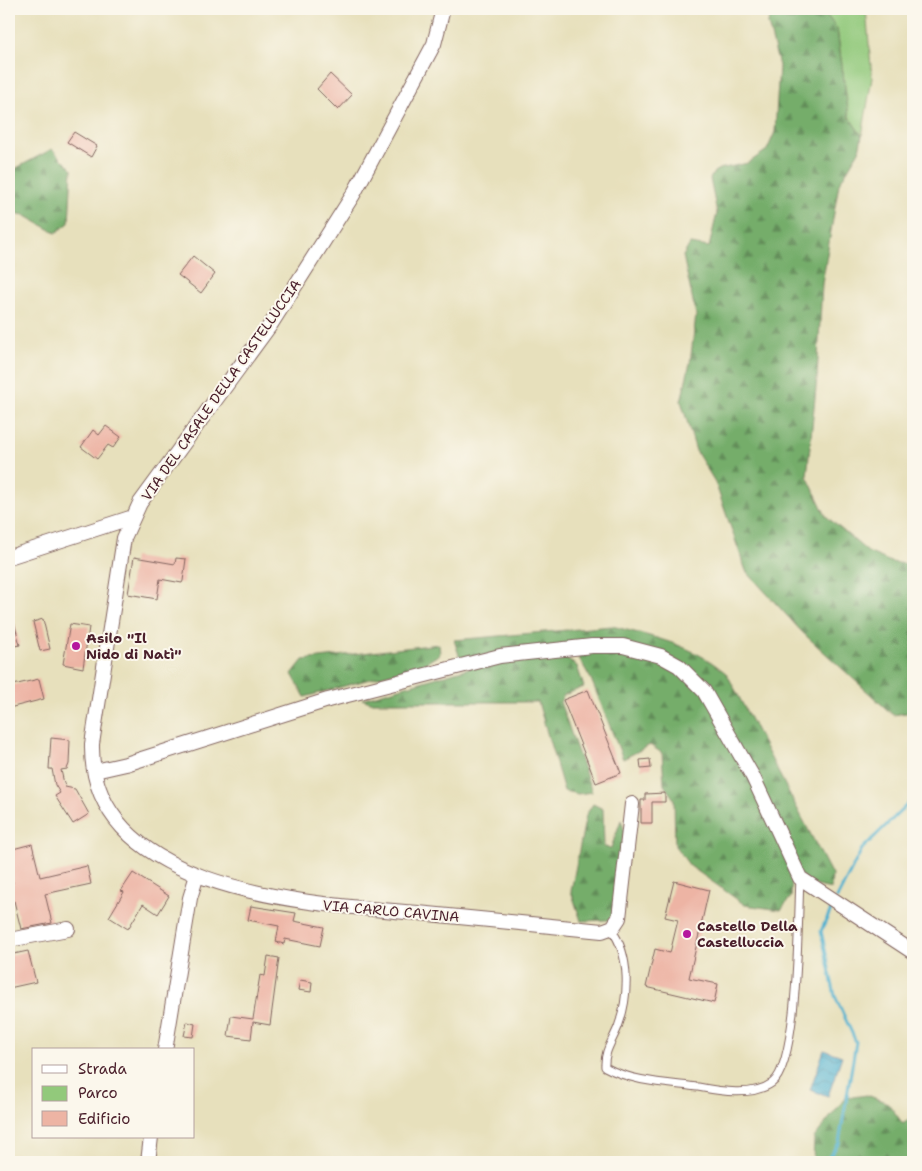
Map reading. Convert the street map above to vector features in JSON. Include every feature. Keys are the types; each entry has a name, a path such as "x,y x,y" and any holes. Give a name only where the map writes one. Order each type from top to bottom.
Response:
{"street":[{"name":"VIA DEL CASALE DELLA CASTELLUCCIA","path":"95,771 92,759 92,744 124,538 133,517 140,503 271,324 353,195 434,44 443,9"},
{"path":"9,557 133,517"},
{"path":"95,771 126,764 328,700 500,656 592,646 623,646 661,656 680,666 704,691 753,777 800,878 913,952"},
{"name":"VIA CARLO CAVINA","path":"95,771 100,792 111,813 129,833 173,865 221,884 287,900 602,931 611,929"},
{"path":"611,929 618,922 620,915 632,804"},
{"path":"165,1048 190,898 196,874"},
{"path":"9,940 68,930"},
{"path":"148,1162 151,1138"}],"lane":[{"path":"611,929 615,934 626,972 626,992 618,1027 604,1054 605,1067 618,1074 652,1081 713,1090 756,1090 774,1082 785,1058 793,1023 800,878"}],"green space":[{"path":"770,9 822,9 837,29 849,117 862,136 859,151 839,184 822,284 817,378 807,476 826,516 868,552 891,562 913,565 913,712 893,715 802,632 746,571 715,482 696,451 681,401 690,363 696,315 683,256 690,244 709,247 717,213 710,179 714,172 719,169 748,163 767,150 775,132 779,66 768,24"},
{"path":"822,9 866,9 872,78 862,136 849,117 837,29"},
{"path":"52,149 72,169 69,223 56,233 24,215 9,212 9,172"},
{"path":"612,626 673,643 714,664 727,674 832,875 831,889 813,885 797,873 792,878 791,897 781,910 745,905 690,866 675,846 674,799 664,785 662,753 650,745 623,759 591,679 575,651 555,647 460,658 454,640"},
{"path":"439,644 440,654 424,664 305,697 292,674 303,660"},
{"path":"563,657 577,666 584,687 564,695 560,702 592,792 578,794 564,791 538,702 370,702 362,699 483,664"},
{"path":"593,804 603,809 604,847 611,848 621,820 624,829 614,914 609,920 581,921 571,891 586,815"},
{"path":"867,1095 888,1103 903,1124 913,1115 913,1162 813,1162 814,1138 845,1098"}],"water":[{"path":"824,1050 842,1056 828,1096 810,1090"}],"building":[{"path":"330,74 352,95 338,110 317,89"},
{"path":"74,132 97,146 91,157 67,142"},
{"path":"193,256 215,274 201,293 178,275"},
{"path":"106,426 121,437 113,448 108,445 97,459 81,447 93,430 99,435"},
{"path":"134,557 175,564 176,558 186,559 182,583 160,579 157,599 128,594"},
{"path":"9,614 12,614 20,645 9,647"},
{"path":"43,619 50,649 40,651 33,622"},
{"name":"Asilo \"Il Nido di Natì\"","path":"70,624 89,627 83,668 63,664"},
{"path":"39,679 44,699 9,708 9,686"},
{"path":"588,690 621,773 596,783 563,700"},
{"path":"51,738 70,740 69,764 67,769 61,770 65,787 75,789 89,814 73,824 55,796 60,793 55,785 52,769 49,769"},
{"path":"650,759 651,768 641,769 640,760"},
{"path":"665,793 665,802 652,802 652,823 641,823 641,800 645,800 645,794"},
{"path":"32,844 40,877 87,866 91,884 45,894 52,923 21,929 14,901 9,902 9,884 13,883 9,867 9,850"},
{"path":"133,873 169,896 158,914 143,904 128,929 109,917 124,892 121,891"},
{"name":"Castello Della Castelluccia","path":"674,881 709,890 689,978 718,984 714,1003 646,987 655,949 670,953 678,920 665,917"},
{"path":"251,906 296,913 294,921 324,927 320,946 285,939 284,944 276,942 279,926 248,920"},
{"path":"28,951 36,982 9,988 9,955"},
{"path":"268,956 279,958 270,1025 253,1022 251,1039 228,1036 231,1016 253,1019 260,975 265,976"},
{"path":"300,980 312,982 311,992 298,990"},
{"path":"187,1022 195,1024 193,1037 184,1036"}],"waterway":[{"path":"837,898 862,849 913,799"},
{"path":"825,1162 839,1143 856,1042 835,996 821,931 832,908"}],"place":[{"name":"Asilo \"Il Nido di Natì\"","path":"76,646"},
{"name":"Castello Della Castelluccia","path":"687,934"}]}
